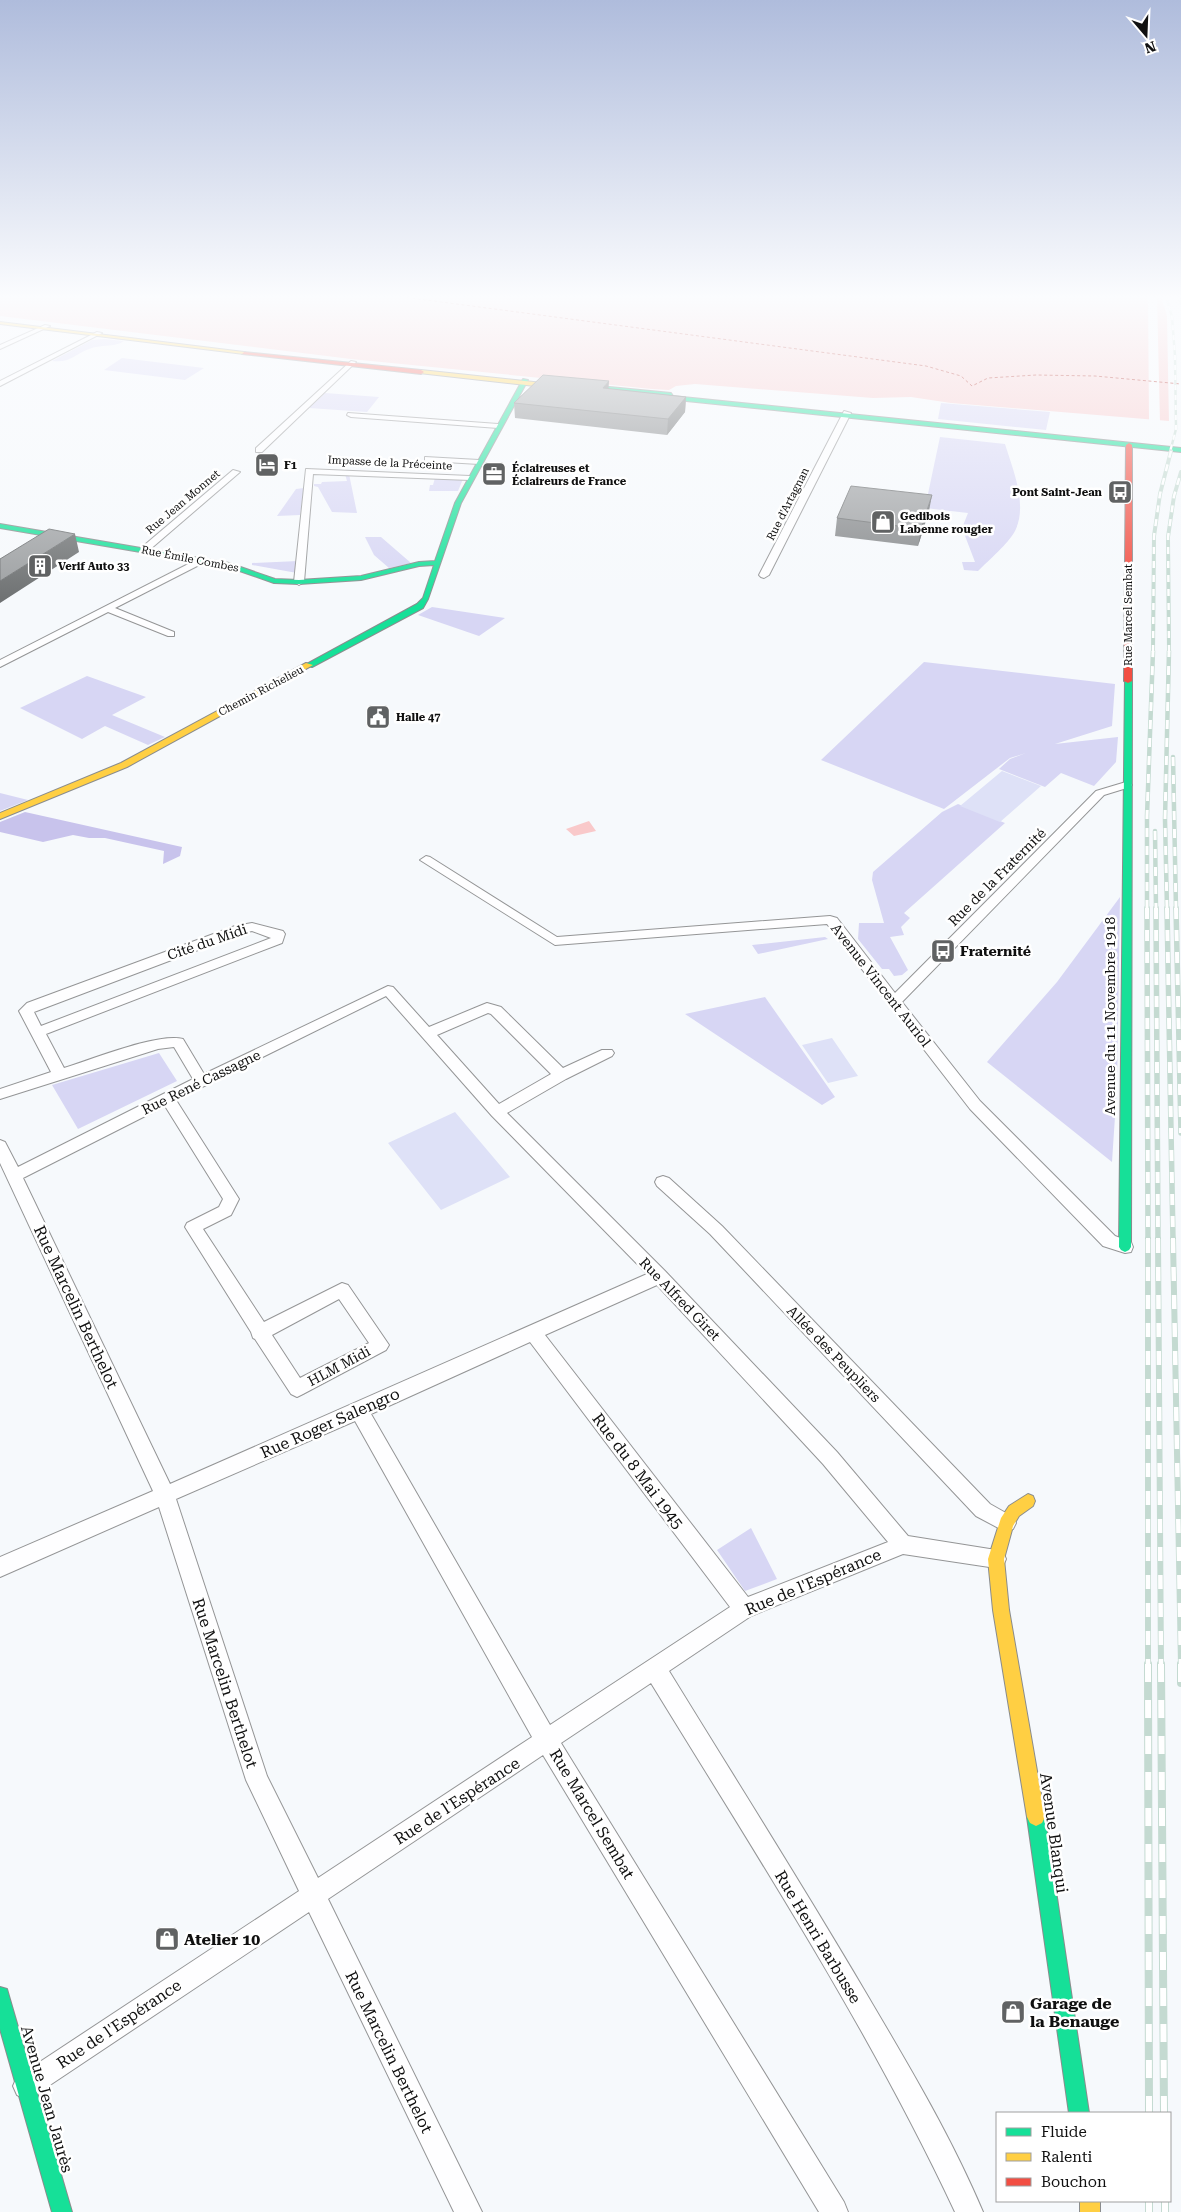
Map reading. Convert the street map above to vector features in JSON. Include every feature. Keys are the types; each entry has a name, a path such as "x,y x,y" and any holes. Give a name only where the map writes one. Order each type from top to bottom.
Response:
{"street":[{"path":"259,450 313,399"},
{"name":"Chemin Richelieu","path":"0,816 124,765 413,610 424,601 458,503 513,399"},
{"path":"702,399 1181,448"},
{"name":"Rue d'Artagnan","path":"764,575 847,414"},
{"path":"351,415 498,426"},
{"path":"1126,443 1181,448"},
{"name":"Rue Marcel Sembat","path":"1126,443 1126,785"},
{"path":"428,459 479,462"},
{"name":"Impasse de la Préceinte","path":"299,582 310,471 470,478"},
{"name":"Rue Jean Monnet","path":"144,550 236,472"},
{"name":"Rue Émile Combes","path":"0,526 229,565 266,580 299,582 361,578 419,564 437,563"},
{"path":"0,664 202,560"},
{"path":"108,609 171,634"},
{"name":"Rue de la Fraternité","path":"895,1001 1100,793 1126,785"},
{"name":"Avenue du 11 Novembre 1918","path":"1125,1247 1126,785"},
{"name":"Avenue Vincent Auriol","path":"426,860 555,941 824,919 832,921 974,1105 1109,1241 1116,1246 1125,1247"},
{"name":"Cité du Midi","path":"38,1032 277,940 278,934 252,927 240,929 46,1000 26,1011 60,1075"},
{"name":"Rue Alfred Giret","path":"388,990 497,1112 659,1276 830,1458 903,1544"},
{"name":"Rue René Cassagne","path":"14,1176 388,990"},
{"path":"427,1034 487,1008 496,1010 561,1076"},
{"path":"0,1094 157,1044 178,1042 202,1082"},
{"path":"497,1112 607,1053"},
{"name":"HLM Midi","path":"168,1099 231,1199 225,1211 193,1228 259,1333 297,1389 380,1345 342,1290 259,1333"},
{"name":"Rue Marcelin Berthelot","path":"0,1146 165,1495 257,1780 468,2212"},
{"name":"Allée des Peupliers","path":"663,1182 716,1230 983,1510 1006,1523"},
{"name":"Rue Roger Salengro","path":"0,1567 659,1276"},
{"name":"Rue du 8 Mai 1945","path":"533,1333 744,1609"},
{"name":"Rue Marcel Sembat","path":"358,1410 547,1741 834,2212"},
{"path":"903,1544 996,1558 1006,1523 1014,1511 1028,1501"},
{"name":"Rue de l'Espérance","path":"26,2086 744,1609 903,1544"},
{"name":"Avenue Blanqui","path":"996,1558 1001,1610 1025,1745 1079,2112"},
{"name":"Rue Henri Barbusse","path":"655,1669 799,1903 898,2071 934,2138 969,2212"},
{"name":"Avenue Jean Jaurès","path":"0,1996 62,2212"}],"shaded area":[{"path":"318,399 377,399 367,412 309,408"},
{"path":"926,399 1180,399 1181,422 951,403"},
{"path":"941,403 1050,412 1046,430 938,419"},
{"path":"940,437 1005,444 1015,476 1020,499 1019,521 1012,536 978,571 964,570 962,562 975,562 962,528 968,513 925,508"},
{"path":"345,474 349,474 357,513 332,512 318,487 314,486 314,484 321,484 322,482 347,481"},
{"path":"435,478 463,479 458,491 429,491 430,485 433,485"},
{"path":"304,488 300,515 277,516 296,489"},
{"path":"365,537 381,537 411,563 389,568 374,555"},
{"path":"298,561 297,573 252,565 252,563"},
{"path":"432,607 505,618 479,636 418,615"},
{"path":"924,662 1115,684 1112,726 1055,744 1118,737 1116,762 1094,786 1061,773 1045,787 999,769 1010,759 1026,753 1010,758 944,809 821,760"},
{"path":"87,676 146,697 112,715 165,737 148,745 105,726 82,739 20,708"},
{"path":"1002,771 1041,786 1000,822 960,806"},
{"path":"0,793 28,800 0,811"},
{"path":"958,804 1005,823 904,913 910,918 901,927 904,935 890,937 908,970 902,975 894,976 889,969 882,969 858,939 859,923 884,923 872,880 873,872 942,812"},
{"path":"25,812 182,847 180,856 163,864 164,851 105,838 73,835 43,842 0,832 0,822"},
{"path":"589,821 596,831 574,836 566,829"},
{"path":"1120,897 1117,1086 1112,1162 987,1062 1057,982"},
{"path":"825,937 828,939 758,954 752,945"},
{"path":"765,997 835,1097 822,1105 685,1014"},
{"path":"832,1038 858,1076 828,1083 802,1045"},
{"path":"159,1053 177,1081 78,1129 52,1085"},
{"path":"455,1112 510,1177 441,1210 388,1143"},
{"path":"751,1528 777,1579 745,1591 717,1550"}],"pier":[{"path":"1149,399 1159,399 1160,423 1149,422"},
{"path":"1169,399 1181,399 1181,425 1169,424"}],"building":[{"path":"518,399 684,399 668,419 514,403"},
{"path":"851,486 932,495 921,529 837,518"},
{"path":"49,529 75,534 0,581 0,559"}],"railway":[{"path":"1170,452 1176,429 1176,399"},
{"path":"1153,652 1154,536 1160,494 1171,451"},
{"path":"1169,651 1168,537 1174,496 1181,472"},
{"path":"1147,908 1147,816 1153,651"},
{"path":"1167,909 1165,819 1169,651"},
{"path":"1173,757 1176,909"},
{"path":"1155,831 1156,909"},
{"path":"1147,908 1148,1240"},
{"path":"1156,908 1158,1240"},
{"path":"1167,908 1173,1240"},
{"path":"1176,908 1181,1133"},
{"path":"1158,1239 1161,1665"},
{"path":"1173,1239 1181,1665"},
{"path":"1148,1240 1148,1664"},
{"path":"1148,1664 1149,2112"},
{"path":"1161,1664 1164,2112"},
{"path":"1181,1665 1181,1683"},
{"path":"1149,2202 1149,2212"},
{"path":"1165,2202 1165,2212"}],"traffic: fast":[{"path":"309,665 420,606 426,598 458,503 515,399"},
{"path":"688,399 1181,450"},
{"path":"0,526 229,565 274,581 299,582 361,578 419,564 437,563"},
{"path":"1125,1247 1128,681"},
{"path":"1036,1817 1079,2112"},
{"path":"0,1996 62,2212"}],"traffic: slow":[{"path":"0,816 124,765 309,665"},
{"path":"1028,1501 1014,1511 1006,1523 996,1559 1001,1610 1036,1817"},
{"path":"1090,2202 1090,2212"}],"traffic: jam":[{"path":"1128,681 1129,445"}],"place":[{"name":"F1","path":"267,465"},
{"name":"Éclaireuses et Éclaireurs de France","path":"494,474"},
{"name":"Pont Saint-Jean","path":"1120,492"},
{"name":"Gedibois Labenne rougier","path":"883,522"},
{"name":"Verif Auto 33","path":"40,566"},
{"name":"Halle 47","path":"378,717"},
{"name":"Fraternité","path":"943,951"},
{"name":"Atelier 10","path":"167,1939"},
{"name":"Garage de la Benauge","path":"1013,2012"}]}
